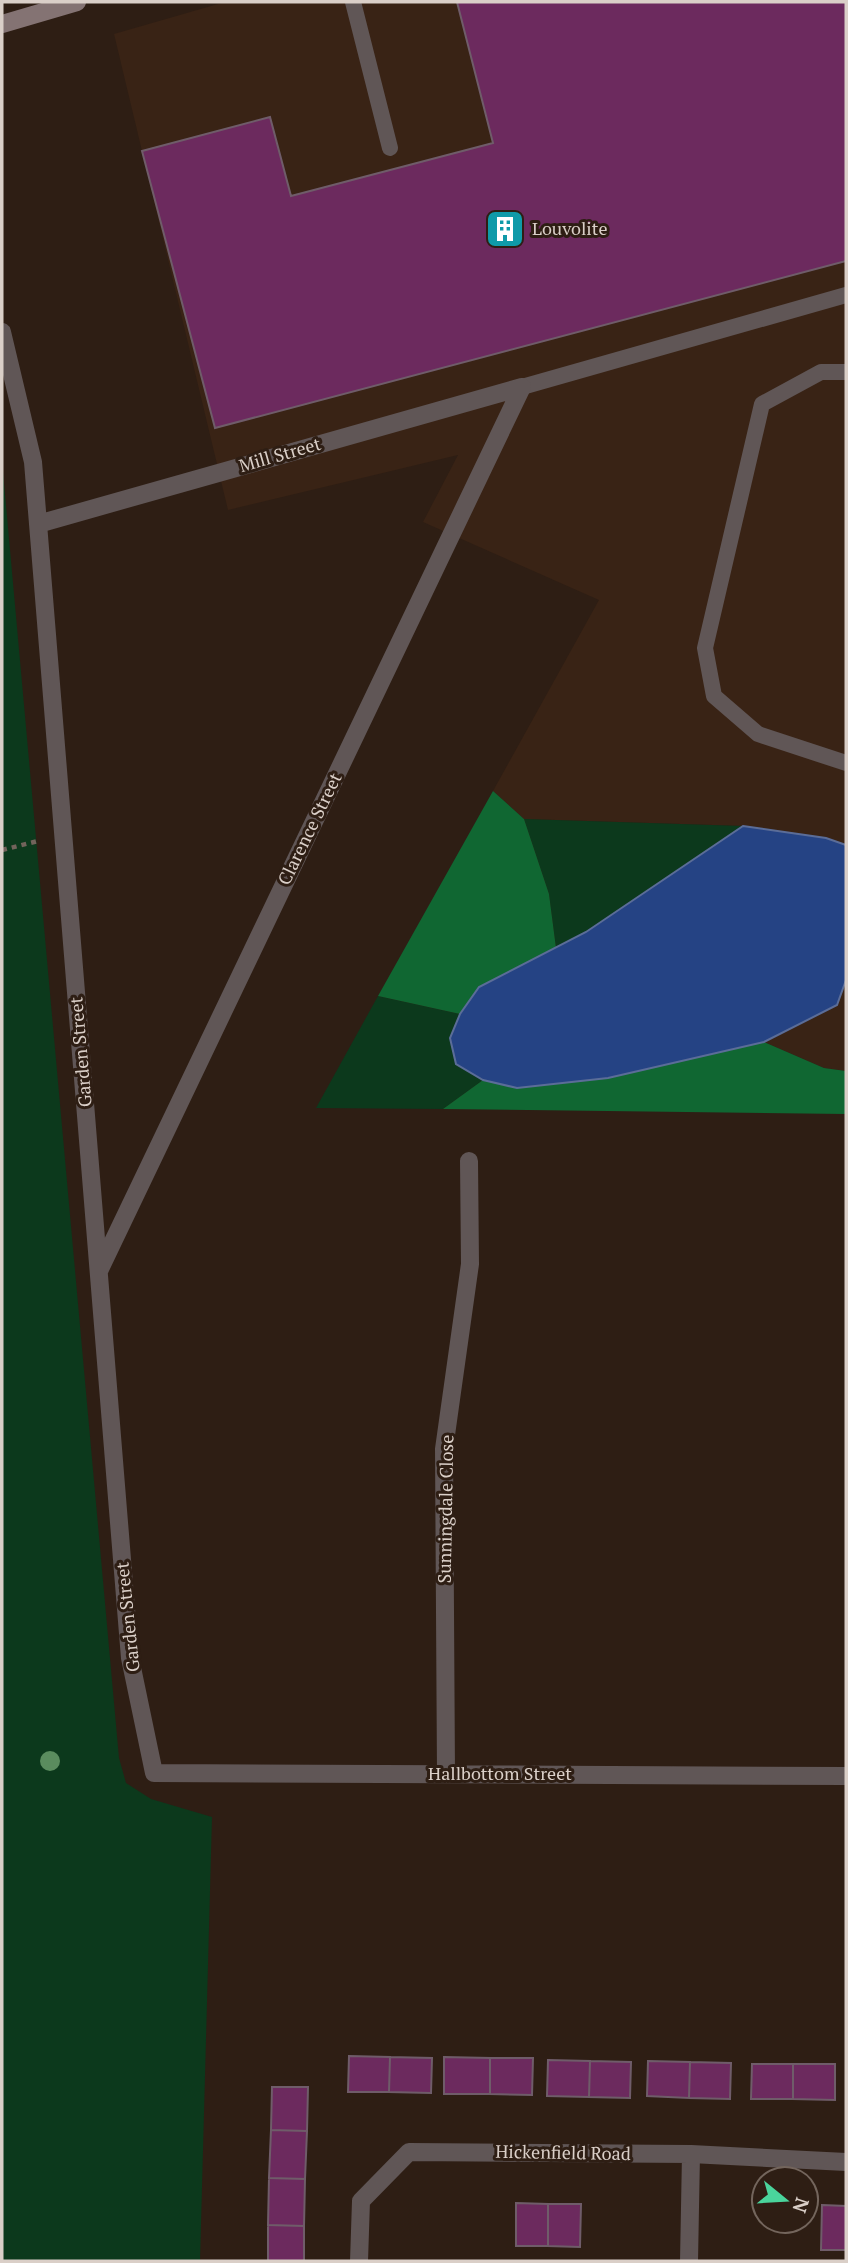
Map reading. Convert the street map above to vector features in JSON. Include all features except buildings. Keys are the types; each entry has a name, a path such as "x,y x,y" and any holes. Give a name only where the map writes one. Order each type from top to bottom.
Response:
{"street":[{"path":"2,23 77,2"},
{"name":"Garden Street","path":"2,332 33,462 130,1658 154,1773"},
{"name":"Mill Street","path":"38,524 522,387"},
{"name":"Clarence Street","path":"99,1271 522,387"},
{"name":"Sunningdale Close","path":"446,1774 444,1448 470,1264 469,1161"},
{"name":"Hallbottom Street","path":"154,1773 846,1776"},
{"name":"Hickenfield Road","path":"359,2261 361,2200 409,2152 691,2154 846,2162"},
{"path":"689,2261 691,2154"}],"lane":[{"path":"353,2 390,148"},
{"path":"522,387 846,295"},
{"path":"846,372 821,372 762,404 705,648 714,695 758,734 846,763"}],"path":[{"path":"2,850 63,835"}],"shaded area":[{"path":"225,2 846,2 846,845 826,838 743,826 524,819 493,791 599,600 423,522 458,455 228,510 114,34"},
{"path":"846,980 846,1071 824,1068 764,1042 836,1005"}],"green space":[{"path":"2,461 119,1758 126,1783 151,1799 212,1817 200,2261 2,2261"},
{"path":"493,791 524,819 549,894 556,948 479,987 460,1014 378,996"},
{"path":"524,819 743,826 586,932 556,948 549,894"},
{"path":"378,996 460,1014 450,1038 456,1063 483,1080 443,1109 316,1108"},
{"path":"764,1042 824,1068 846,1071 846,1114 443,1109 483,1080 517,1088 608,1078"}],"water":[{"path":"743,826 826,838 846,845 846,980 837,1005 764,1042 608,1078 517,1088 483,1080 456,1064 450,1038 460,1014 479,987 586,932"}],"place":[{"name":"Louvolite","path":"505,229"}]}
